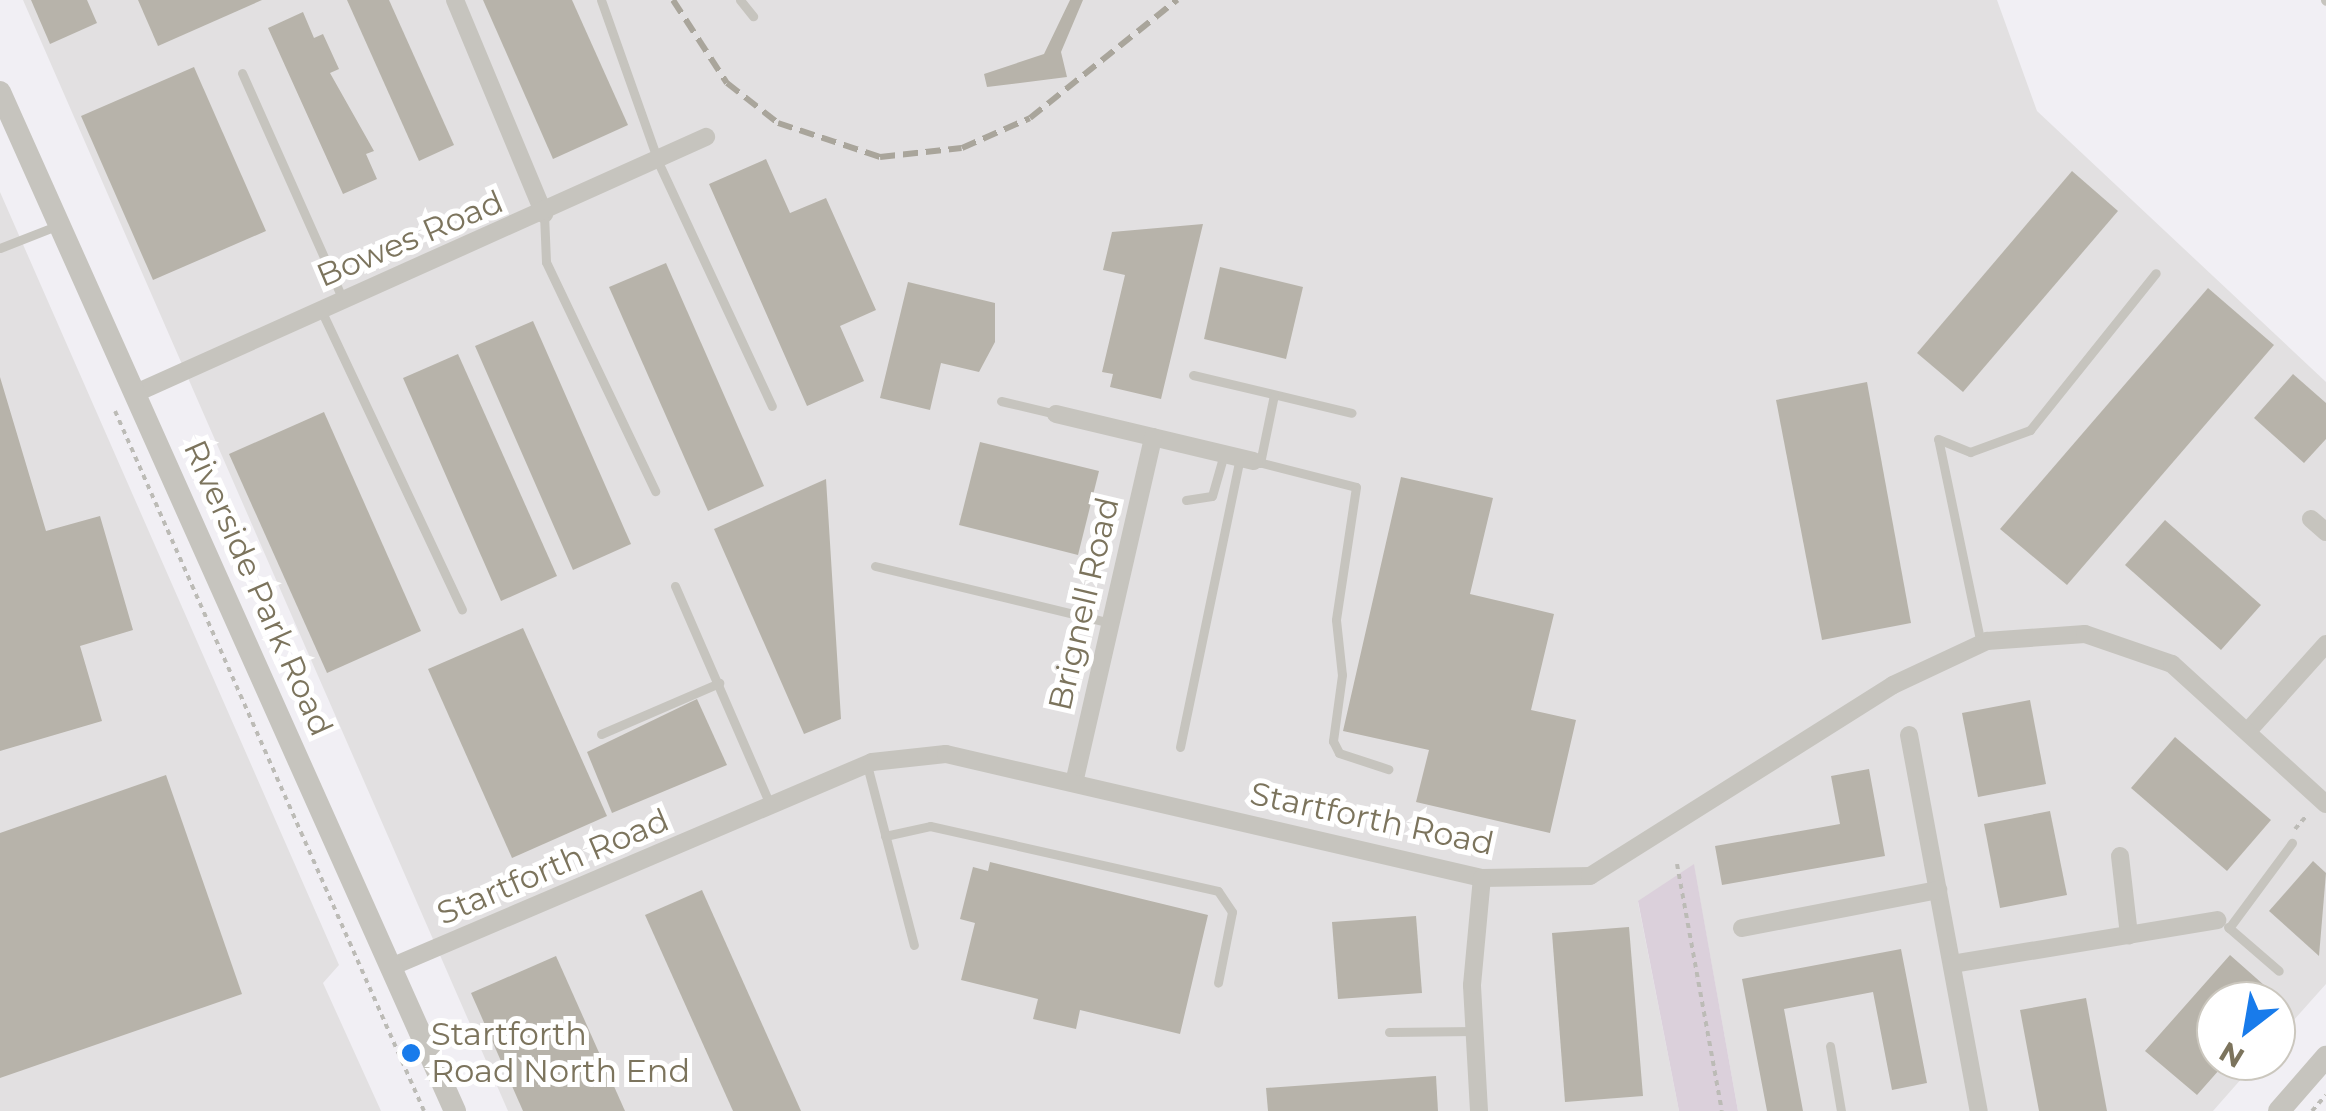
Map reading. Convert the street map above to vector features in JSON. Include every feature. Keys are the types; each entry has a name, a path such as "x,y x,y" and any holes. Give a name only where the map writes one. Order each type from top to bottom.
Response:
{"street":[{"path":"455,0 544,214"},
{"name":"Riverside Park Road","path":"0,92 56,226 136,393 456,1111"},
{"name":"Bowes Road","path":"136,393 659,164 706,138"},
{"path":"1056,414 1244,459"},
{"name":"Brignell Road","path":"1074,783 1154,437"},
{"path":"2311,519 2326,532"},
{"name":"Startforth Road","path":"392,968 866,765 946,754 1482,878 1590,876 1893,684 1981,644 2085,634 2172,664 2323,801"},
{"path":"2248,732 2326,644"},
{"path":"1909,735 1979,1111"},
{"path":"2120,856 2129,935"},
{"path":"1479,1111 1474,1031 1482,878"},
{"path":"1742,928 1938,890"},
{"path":"1952,964 2223,924"},
{"path":"2280,1111 2326,1058"}],"lane":[{"path":"601,0 659,164 772,406"},
{"path":"740,0 753,16"},
{"path":"242,74 343,300"},
{"path":"544,214 546,262 655,490"},
{"path":"0,248 56,226"},
{"path":"1981,644 1938,440 1970,452 2030,430 2156,273"},
{"path":"321,310 462,610"},
{"path":"1194,376 1352,413"},
{"path":"1180,747 1244,459 1274,395"},
{"path":"1001,401 1056,414"},
{"path":"1186,500 1212,496 1244,459"},
{"path":"1244,459 1356,487 1336,620 1342,674 1333,741 1339,753 1388,769"},
{"path":"875,566 1110,623"},
{"path":"675,586 771,808"},
{"path":"601,734 719,683"},
{"path":"866,765 914,945"},
{"path":"885,836 930,826 1218,891 1232,912 1218,983"},
{"path":"2279,971 2223,924 2292,843"},
{"path":"1389,1032 1474,1031"},
{"path":"1830,1046 1841,1111"}],"path":[{"path":"111,400 424,1111"},
{"path":"2292,843 2323,801"},
{"path":"1676,864 1722,1111"},
{"path":"2312,1111 2326,1096"}],"shaded area":[{"path":"23,0 1997,0 2037,111 2326,382 2326,984 2296,1018 2296,981 2196,981 2196,1081 2239,1081 2213,1111 1738,1111 1694,866 1638,902 1679,1111 508,1111"},
{"path":"0,192 339,965 323,983 381,1111 0,1111"},
{"path":"1694,864 1738,1111 1679,1111 1638,901"}],"building":[{"path":"31,0 87,0 97,23 50,44"},
{"path":"138,0 262,0 158,46"},
{"path":"347,0 389,0 454,145 419,161"},
{"path":"483,0 572,0 628,125 553,159"},
{"path":"1070,0 1083,0 1061,52 1067,77 987,87 984,74 1044,54"},
{"path":"303,12 314,38 323,34 339,69 330,73 374,151 366,154 377,179 343,194 268,28"},
{"path":"194,67 266,231 153,280 81,116"},
{"path":"766,159 790,213 826,198 876,310 840,326 864,381 807,406 709,184"},
{"path":"2072,171 2118,211 1963,392 1917,353"},
{"path":"1203,224 1161,399 1110,387 1113,374 1102,372 1125,275 1103,270 1112,232"},
{"path":"666,263 764,486 708,511 609,287"},
{"path":"1220,267 1303,287 1286,359 1204,339"},
{"path":"908,282 995,303 995,342 979,372 941,363 930,410 880,398"},
{"path":"2208,288 2274,345 2067,585 2000,529"},
{"path":"533,321 631,544 573,570 475,346"},
{"path":"458,354 557,576 501,601 403,378"},
{"path":"2293,374 2326,403 2326,439 2304,463 2254,418"},
{"path":"0,377 46,531 100,516 133,630 80,646 102,721 0,751"},
{"path":"1867,382 1911,623 1822,640 1776,400"},
{"path":"324,412 421,631 327,673 229,454"},
{"path":"980,442 1099,471 1078,555 959,525"},
{"path":"1401,477 1493,498 1470,594 1554,614 1531,710 1576,720 1550,833 1416,802 1429,750 1343,731"},
{"path":"826,479 841,719 804,734 714,529"},
{"path":"2165,520 2261,605 2221,650 2125,565"},
{"path":"523,628 607,816 512,858 428,669"},
{"path":"697,699 727,765 612,813 587,752"},
{"path":"2030,700 2046,784 1978,797 1962,713"},
{"path":"2175,737 2271,820 2227,871 2131,788"},
{"path":"1869,769 1885,856 1722,885 1715,846 1840,824 1831,776"},
{"path":"166,775 242,994 0,1078 0,833"},
{"path":"2050,811 2067,895 2000,908 1984,824"},
{"path":"2313,861 2326,873 2319,956 2269,911"},
{"path":"990,862 1208,915 1180,1034 1080,1010 1076,1029 1033,1019 1038,999 961,980 975,923 960,919 973,867 988,871"},
{"path":"702,890 801,1111 733,1111 645,915"},
{"path":"1416,916 1422,993 1338,999 1332,922"},
{"path":"1629,927 1643,1096 1565,1102 1552,933"},
{"path":"1901,949 1927,1083 1892,1090 1873,992 1784,1009 1803,1111 1767,1111 1742,979"},
{"path":"2230,955 2259,981 2207,981"},
{"path":"556,956 625,1111 523,1111 471,993"},
{"path":"2196,993 2196,1081 2209,1081 2197,1095 2145,1051"},
{"path":"2086,998 2107,1111 2039,1111 2020,1010"},
{"path":"1436,1076 1438,1111 1268,1111 1266,1088"}],"railway":[{"path":"673,0 727,83 778,123 880,157 962,148 1030,118 1177,0"}],"place":[{"name":"Startforth Road North End","path":"411,1053"}]}
